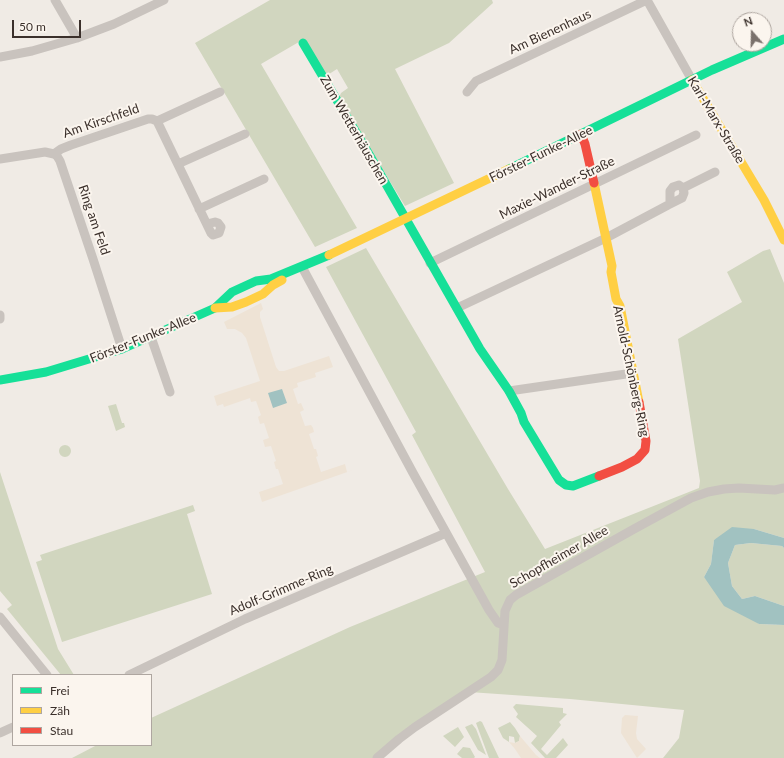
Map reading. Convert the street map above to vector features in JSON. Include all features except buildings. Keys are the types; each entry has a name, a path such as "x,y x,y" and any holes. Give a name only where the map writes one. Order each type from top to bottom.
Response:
{"street":[{"path":"55,0 77,38"},
{"path":"0,58 32,51 77,38 114,24 164,0"},
{"name":"Karl-Marx-Straße","path":"647,0 692,80 764,200 784,240"},
{"name":"Am Bienenhaus","path":"467,92 476,81 647,0"},
{"name":"Förster-Funke-Allee","path":"216,308 232,292 256,281 271,279 291,270 300,268 751,52 784,39"},
{"name":"Zum Wetterhäuschen","path":"302,43 370,156 405,218"},
{"name":"Am Kirschfeld","path":"54,154 61,149 148,119 157,122 220,92"},
{"name":"Am Kirschfeld","path":"157,122 207,224"},
{"path":"178,164 245,134"},
{"name":"Arnold-Schönberg-Ring","path":"405,218 480,349 509,391 521,413 524,422 559,480 566,485 572,486 637,459 645,450 646,441 620,306 616,299 606,238 595,185 585,144 581,134"},
{"name":"Maxie-Wander-Straße","path":"430,263 595,185 696,135"},
{"path":"0,159 45,152 54,154"},
{"name":"Ring am Feld","path":"54,154 60,161 122,349"},
{"path":"457,308 606,238 670,204 670,191 673,187 679,186 683,188 715,172"},
{"path":"199,209 264,180"},
{"path":"300,268 494,619 498,623 504,625"},
{"name":"Förster-Funke-Allee","path":"0,380 46,372 122,349 216,308 232,307 263,294 272,285 294,275 300,268"},
{"path":"152,336 170,392"},
{"path":"509,391 633,373"},
{"name":"Schopfheimer Allee","path":"377,758 410,731 491,677 498,670 502,660 506,611 510,600 516,595 692,498 708,492 724,489 738,488 775,490 784,488"},
{"name":"Adolf-Grimme-Ring","path":"131,674 245,619 446,533"},
{"path":"0,617 46,674"},
{"path":"0,733 12,727"}],"green space":[{"path":"270,0 492,0 493,3 449,43 395,69 454,183 405,206 339,98 341,93 348,88 337,69 326,76 304,39 261,64 357,228 315,247 195,43"},
{"path":"366,248 545,549 699,488 700,481 678,339 742,302 727,272 763,251 770,249 784,283 784,538 754,529 714,540 711,564 704,577 759,624 784,625 784,758 663,758 679,738 684,710 570,699 469,692 377,758 72,758 95,746 152,746 152,718 350,627 485,572 412,435 416,432 326,267"},
{"path":"116,404 122,423 124,423 125,427 116,431 108,406"},
{"path":"65,445 69,447 71,451 69,455 65,457 61,455 59,451 61,447"},
{"path":"0,472 58,649 73,674 60,674 7,609 12,605 0,591"},
{"path":"193,505 195,511 187,514 212,594 62,642 36,562 42,560 40,555"},
{"path":"751,543 782,546 784,548 784,606 755,596 742,599 732,586 728,563 735,545"},
{"path":"516,704 563,708 563,713 567,714 559,722 561,725 541,749 547,755 563,738 568,745 556,758 545,758 531,743 537,736 516,717 518,714 513,707"},
{"path":"480,721 482,722 499,758 489,758 476,723"},
{"path":"510,722 520,736 519,741 515,743 514,737 509,736 509,742 503,738 498,728"},
{"path":"472,724 476,729 486,755 478,750 465,727"},
{"path":"458,727 464,737 455,747 443,736"},
{"path":"463,747 470,748 475,757 462,758 457,754"}],"shaded area":[{"path":"261,303 263,309 260,312 260,317 276,367 279,371 284,371 329,356 333,367 315,373 316,377 297,383 298,387 293,389 298,404 301,403 304,410 300,412 305,426 311,425 313,428 314,432 309,434 314,449 316,449 318,456 316,457 321,472 345,464 347,472 353,470 262,502 259,492 283,484 278,469 276,469 274,462 276,461 271,446 265,447 263,440 269,438 264,423 260,424 258,417 261,415 256,401 251,402 250,398 224,407 223,404 217,406 214,396 260,381 246,338 242,333 235,329 227,329 224,322"},
{"path":"625,715 638,716 636,733 637,739 646,749 637,758 621,733 622,718"},
{"path":"520,736 540,758 521,758 509,742 515,743 519,741"}],"water":[{"path":"282,389 287,403 273,408 268,393"},
{"path":"732,527 754,529 784,538 784,548 782,546 751,543 735,545 728,563 732,586 742,599 755,596 784,606 784,625 759,624 724,606 704,577 711,564 714,540"}],"traffic: fast":[{"path":"509,169 712,70 784,39"},
{"path":"303,43 370,156 480,349 509,391 521,413 524,422 559,480 566,485 573,486 599,476"},
{"path":"0,380 46,372 122,349 215,308 232,292 256,281 271,279 329,255"}],"traffic: slow":[{"path":"692,80 764,200 784,240"},
{"path":"329,255 509,169"},
{"path":"594,183 612,266 611,272 616,299 620,306 639,402"},
{"path":"215,308 232,307 246,302 263,294 273,285 282,280"}],"traffic: jam":[{"path":"581,134 585,144 594,183"},
{"path":"599,476 637,459 645,450 646,441 639,402"}]}
